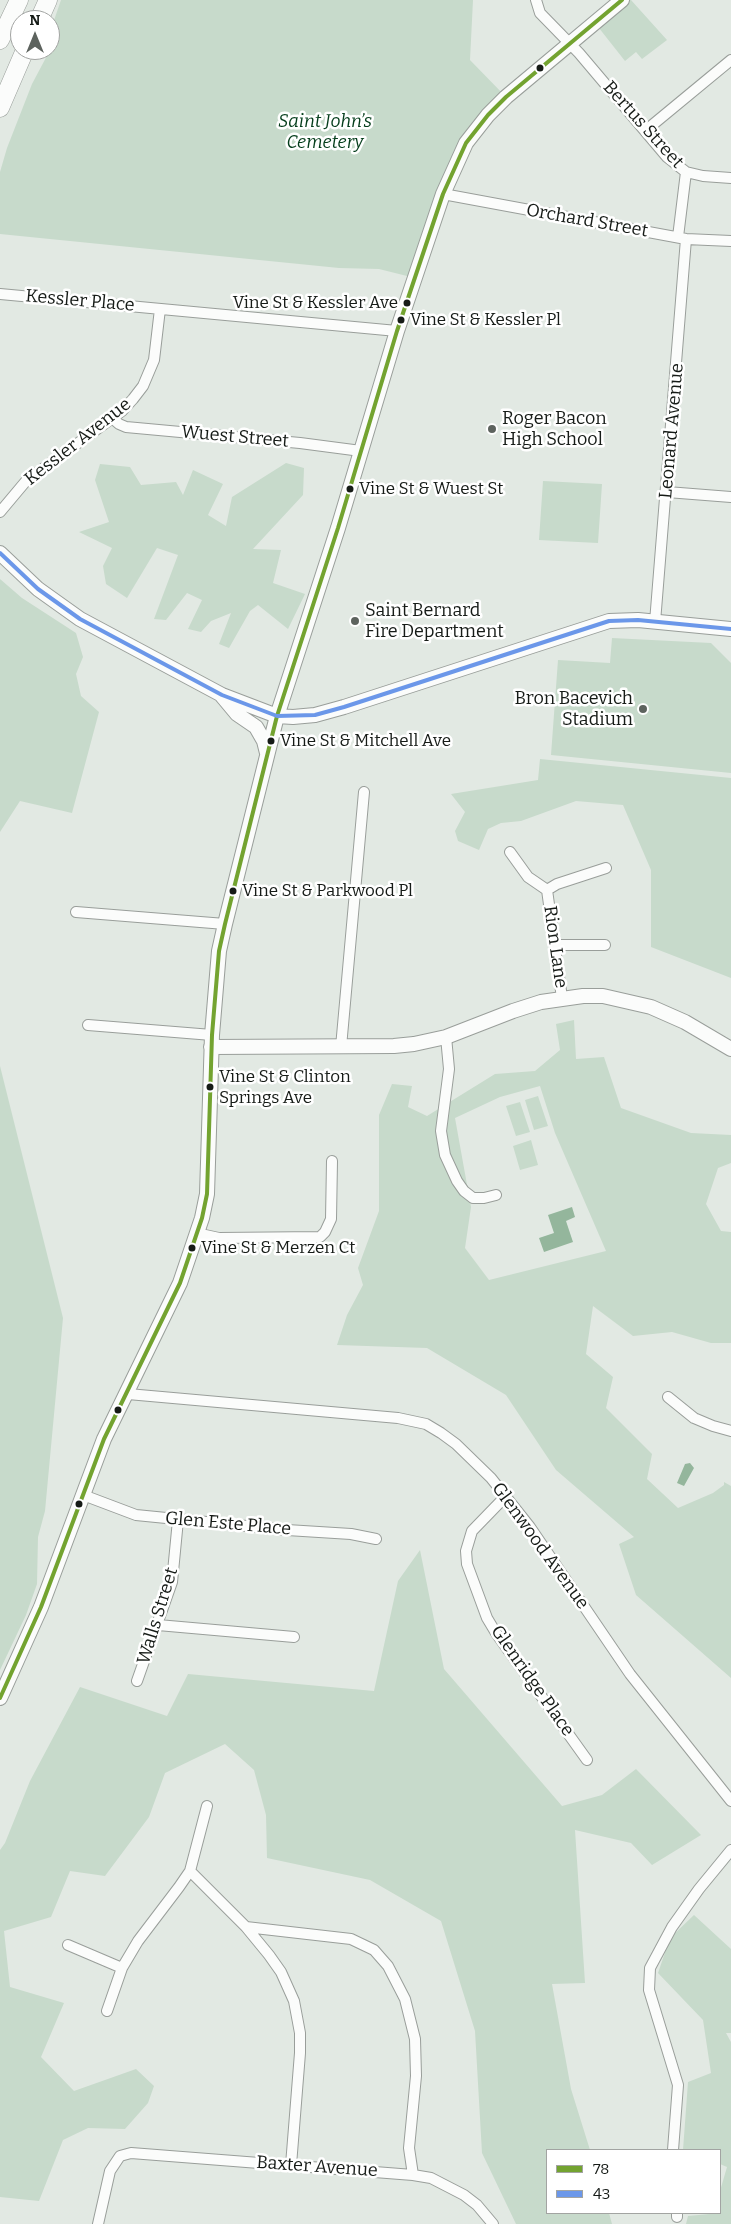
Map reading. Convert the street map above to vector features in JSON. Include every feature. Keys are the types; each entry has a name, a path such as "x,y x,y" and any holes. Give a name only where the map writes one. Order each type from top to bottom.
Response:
{"highway":[{"path":"0,40 19,0"},
{"path":"0,108 21,60"}],"main road":[{"path":"0,1698 41,1607 104,1440 180,1284 202,1218 207,1194 212,1041 219,951 225,924 277,716 338,528 397,331 443,194 466,144 483,121 506,97 622,0"},
{"path":"0,553 38,589 69,612 222,695 277,716 315,715 596,624 626,620 731,629"},
{"path":"222,695 237,714 256,726 268,754"},
{"path":"212,1041 341,1047 394,1046 446,1037 513,1011 562,998 603,996 639,1003 685,1022 731,1049"}],"street":[{"name":"Bertus Street","path":"536,0 540,13 667,157 686,172 703,176 731,178"},
{"path":"646,131 731,60"},
{"name":"Leonard Avenue","path":"655,622 667,492 686,172"},
{"name":"Orchard Street","path":"443,194 682,238 731,241"},
{"name":"Kessler Place","path":"0,294 160,309"},
{"path":"160,309 397,331"},
{"name":"Kessler Avenue","path":"0,512 30,477 112,418 133,399 150,372 154,360 160,309"},
{"name":"Wuest Street","path":"112,418 126,427 300,443 361,451"},
{"path":"667,492 731,497"},
{"path":"341,1047 364,792"},
{"name":"Rion Lane","path":"510,852 528,876 547,890 562,998"},
{"path":"547,890 557,884 606,868"},
{"path":"76,912 225,924"},
{"path":"555,945 605,945"},
{"path":"88,1025 212,1041"},
{"path":"446,1037 449,1068 441,1131 445,1155 464,1191 473,1198 496,1195"},
{"path":"196,1233 219,1238 320,1237 332,1219 332,1161"},
{"name":"Glenwood Avenue","path":"128,1394 398,1418 426,1424 456,1444 491,1478 548,1551 630,1674 731,1800"},
{"path":"668,1396 694,1418 712,1426 731,1431"},
{"name":"Glen Este Place","path":"83,1495 136,1515 350,1534 376,1539"},
{"name":"Glenridge Place","path":"505,1497 472,1531 466,1551 467,1564 487,1618 496,1633 587,1760"},
{"name":"Walls Street","path":"137,1681 172,1582 178,1520"},
{"path":"158,1625 294,1637"},
{"path":"107,2011 122,1968 138,1941 180,1887 190,1871 206,1806"},
{"path":"673,2149 678,2085 649,1990 650,1968 672,1927 699,1889 731,1850"},
{"path":"190,1871 246,1927 281,1972 297,2012 300,2053 291,2165"},
{"path":"246,1927 351,1939 374,1950 388,1966 405,1999 415,2039 416,2076 409,2148 413,2175"},
{"path":"68,1945 122,1968"},
{"name":"Baxter Avenue","path":"98,2224 110,2171 114,2163 125,2154 291,2165 431,2178 454,2188 477,2205 493,2224"}],"green space":[{"name":"Saint John’s Cemetery","path":"61,0 473,0 470,60 506,97 478,127 415,278 379,269 339,268 0,234 0,172 7,148 32,84 45,60 60,60 60,10 58,10"},
{"path":"622,0 631,0 667,40 642,59 636,52 625,61 595,23"},
{"path":"286,463 304,468 303,495 253,549 281,550 273,583 305,594 288,629 258,605 250,611 229,648 219,644 231,613 211,621 201,632 188,629 202,600 187,593 166,620 154,619 178,555 157,548 127,598 106,584 103,566 112,548 79,532 109,522 95,480 100,464 130,467 141,485 176,482 183,495 193,470 223,484 208,515 226,526 232,497"},
{"path":"543,481 602,484 598,543 539,540"},
{"path":"0,579 22,598 76,633 83,657 76,674 81,696 99,712 72,813 20,801 0,832"},
{"name":"Bron Bacevich Stadium","path":"612,638 711,643 731,663 731,773 551,755 558,660 610,663"},
{"path":"540,759 731,778 731,978 651,947 651,870 623,805 576,801 521,821 501,823 488,829 479,850 458,841 455,831 465,812 451,794 538,780"},
{"path":"574,1020 576,1059 604,1057 621,1108 691,1133 731,1135 731,1163 718,1168 706,1204 721,1231 731,1232 731,1343 711,1343 672,1332 633,1336 593,1306 586,1354 613,1377 606,1408 652,1454 647,1479 678,1508 713,1493 724,1485 724,1482 731,1486 731,1678 636,1595 619,1544 634,1537 556,1470 506,1395 427,1348 337,1345 347,1315 363,1285 358,1268 379,1211 379,1115 392,1084 412,1086 408,1107 427,1116 495,1074 535,1071 560,1050 556,1024","holes":["540,1086 555,1133 606,1251 489,1280 465,1248 471,1207 455,1118 500,1097"]},
{"path":"0,1066 63,1318 45,1511 38,1537 37,1584 26,1615 0,1670"},
{"path":"538,1096 548,1126 534,1130 525,1100"},
{"path":"520,1102 530,1132 516,1136 506,1106"},
{"path":"531,1140 538,1165 520,1170 513,1146"},
{"path":"420,1550 444,1669 562,1806 602,1795 636,1769 701,1835 652,1865 631,1843 575,1830 585,1983 552,1984 571,2089 590,2149 546,2149 546,2214 609,2214 612,2224 516,2224 482,2153 475,2031 441,1921 370,1880 267,1858 266,1815 254,1770 225,1744 165,1773 149,1817 105,1876 70,1871 51,1917 4,1931 10,1987 64,2003 41,2057 74,2091 136,2069 154,2086 148,2103 125,2129 88,2128 63,2140 39,2201 0,2197 0,1850 5,1843 30,1781 80,1687 167,1716 188,1674 374,1691 398,1581"},
{"path":"694,1915 731,1949 731,2033 726,2033 731,2042 731,2224 686,2224 688,2216 721,2214 721,2188 727,2167 721,2164 721,2149 683,2149 688,2082 711,2073 703,2020 658,1973 670,1938"}],"shaded area":[{"path":"572,1207 575,1217 566,1221 573,1242 544,1252 539,1238 554,1233 548,1215"},
{"path":"690,1463 694,1468 684,1486 677,1483 685,1464"}],"transit line":[{"name":"78","path":"0,1698 41,1607 104,1439 180,1283 202,1218 207,1194 212,1035 219,951 225,924 277,716 338,528 397,331 443,194 466,143 488,115 506,97 622,0"},
{"name":"43","path":"0,553 38,589 80,619 222,695 277,716 315,715 344,707 609,621 638,620 731,629"}],"place":[{"name":"Vine St & Kessler Ave","path":"407,303"},
{"name":"Vine St & Kessler Pl","path":"401,320"},
{"name":"Roger Bacon High School","path":"492,429"},
{"name":"Vine St & Wuest St","path":"350,489"},
{"name":"Saint Bernard Fire Department","path":"355,621"},
{"name":"Bron Bacevich Stadium","path":"643,709"},
{"name":"Vine St & Mitchell Ave","path":"271,741"},
{"name":"Vine St & Parkwood Pl","path":"233,891"},
{"name":"Vine St & Clinton Springs Ave","path":"210,1087"},
{"name":"Vine St & Merzen Ct","path":"192,1248"}]}
